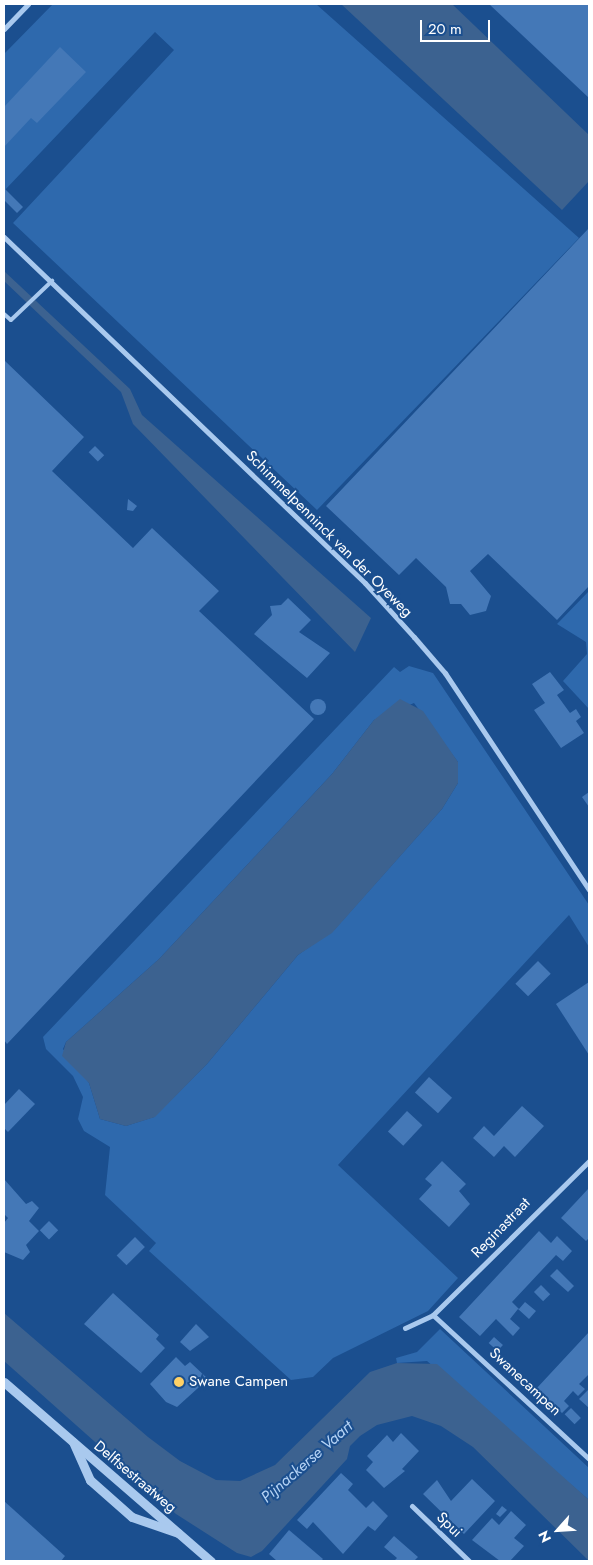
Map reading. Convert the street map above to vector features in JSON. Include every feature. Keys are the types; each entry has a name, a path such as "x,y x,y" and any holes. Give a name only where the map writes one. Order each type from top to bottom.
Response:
{"street":[{"path":"4,29 28,4"},
{"name":"Schimmelpenninck van der Oyeweg","path":"4,237 366,583 445,673 589,890"},
{"name":"Reginastraat","path":"405,1328 433,1315 534,1211 589,1162"},
{"name":"Swanecampen","path":"433,1315 589,1459"},
{"name":"Delftsestraatweg","path":"4,1382 211,1561"},
{"name":"Delftsestraatweg","path":"73,1442 90,1480 132,1517 178,1533"},
{"name":"Spui","path":"412,1506 469,1561"}],"lane":[{"path":"4,314 11,320 52,281"}],"shaded area":[{"path":"53,4 316,4 579,238 317,510 13,223 174,50 155,32 4,191 4,54"},
{"path":"589,591 589,709 563,681 587,654 586,642 557,624"},
{"path":"409,666 433,673 589,905 589,947 569,915 338,1165 458,1278 428,1311 333,1358 313,1377 291,1380 149,1251 156,1243 105,1195 110,1147 84,1131 78,1119 83,1097 73,1076 46,1049 43,1037 394,667 400,672","holes":["414,703 458,762 458,783 442,809 335,929 298,955 207,1064 154,1117 126,1126 100,1119 89,1083 63,1049 66,1042 159,959 332,774 374,720"]},
{"path":"440,1329 589,1468 589,1500 427,1361 397,1363 396,1358 417,1352"}],"water":[{"path":"341,4 452,4 589,135 589,181 562,210"},
{"path":"4,271 130,389 142,415 371,618 355,652 133,424 121,392 4,281"},
{"path":"400,699 423,711 458,762 458,783 442,809 332,933 298,955 207,1064 155,1117 126,1126 100,1119 89,1083 62,1056 66,1042 159,959 332,774 374,720"},
{"name":"Pijnackerse Vaart","path":"4,1313 148,1437 180,1461 216,1480 240,1481 275,1465 370,1372 397,1363 437,1364 589,1500 589,1561 473,1447 441,1426 412,1416 377,1425 360,1436 350,1446 347,1459 262,1551 251,1557 237,1553 176,1514 4,1361"}],"building":[{"path":"489,4 589,4 589,98"},
{"path":"60,47 86,72 37,123 31,118 4,147 4,107"},
{"path":"4,188 23,207 17,213 4,200"},
{"path":"589,228 589,586 557,620 488,554 470,571 491,596 486,611 470,615 461,604 450,604 446,587 416,558 399,575 326,506"},
{"path":"4,360 84,437 52,471 133,548 152,528 219,591 199,611 314,719 7,1044 4,1040"},
{"path":"95,446 104,455 98,462 89,452"},
{"path":"128,499 137,506 133,511 127,510"},
{"path":"288,598 311,620 299,632 330,653 307,678 254,634 272,615 270,606 281,605"},
{"path":"550,672 564,690 557,695 570,713 576,709 581,717 576,721 584,733 561,748 534,710 545,703 532,684"},
{"path":"318,699 324,701 326,707 324,713 318,715 312,713 310,707 312,701"},
{"path":"589,792 589,807 582,797"},
{"path":"538,961 551,974 528,996 515,984"},
{"path":"589,982 589,1055 556,1004"},
{"path":"429,1077 452,1098 438,1113 415,1093"},
{"path":"19,1089 35,1104 8,1132 4,1128 4,1105"},
{"path":"522,1106 544,1126 515,1157 504,1146 494,1157 473,1138 484,1126 494,1136"},
{"path":"407,1111 422,1125 403,1146 388,1131"},
{"path":"442,1161 466,1184 459,1191 470,1204 449,1227 419,1199 432,1185 425,1179"},
{"path":"4,1179 26,1204 32,1201 39,1208 29,1221 39,1231 26,1245 30,1252 23,1260 4,1252 4,1223 8,1218 4,1214"},
{"path":"589,1188 589,1238 586,1241 561,1218"},
{"path":"49,1221 58,1230 49,1239 40,1230"},
{"path":"539,1231 551,1243 557,1236 572,1251 563,1261 556,1255 512,1302 519,1309 525,1302 536,1311 529,1319 518,1309 510,1319 520,1328 513,1336 496,1319 480,1336 459,1317"},
{"path":"135,1237 145,1247 127,1265 117,1255"},
{"path":"557,1269 574,1286 568,1292 550,1276"},
{"path":"541,1285 550,1294 543,1301 534,1292"},
{"path":"113,1293 159,1335 156,1339 165,1348 141,1373 84,1324"},
{"path":"196,1324 209,1337 190,1351 180,1342"},
{"path":"589,1332 589,1374 579,1384 585,1389 578,1396 573,1391 564,1401 569,1406 562,1413 536,1389"},
{"path":"494,1337 503,1345 498,1351 489,1343"},
{"name":"Swane Campen","path":"176,1357 185,1366 190,1362 208,1379 177,1407 166,1402 150,1384"},
{"path":"589,1391 589,1408 579,1399"},
{"path":"571,1408 581,1418 575,1424 565,1414"},
{"path":"401,1433 419,1451 402,1469 405,1471 384,1488 366,1470 373,1462 367,1456 387,1435 393,1442"},
{"path":"341,1473 353,1484 348,1490 366,1508 373,1501 388,1516 375,1531 368,1526 343,1554 313,1522 307,1529 297,1520"},
{"path":"472,1479 495,1501 464,1534 423,1494 437,1480 451,1501"},
{"path":"4,1501 65,1556 61,1561 4,1561"},
{"path":"502,1506 507,1510 500,1517 496,1514"},
{"path":"511,1511 526,1525 514,1538 524,1546 510,1561 500,1561 472,1540 492,1518 499,1525"},
{"path":"289,1530 323,1559 321,1561 277,1561 269,1554"},
{"path":"394,1536 418,1557 414,1561 394,1561 397,1558 384,1547"}],"place":[{"name":"Swane Campen","path":"179,1382"}]}
